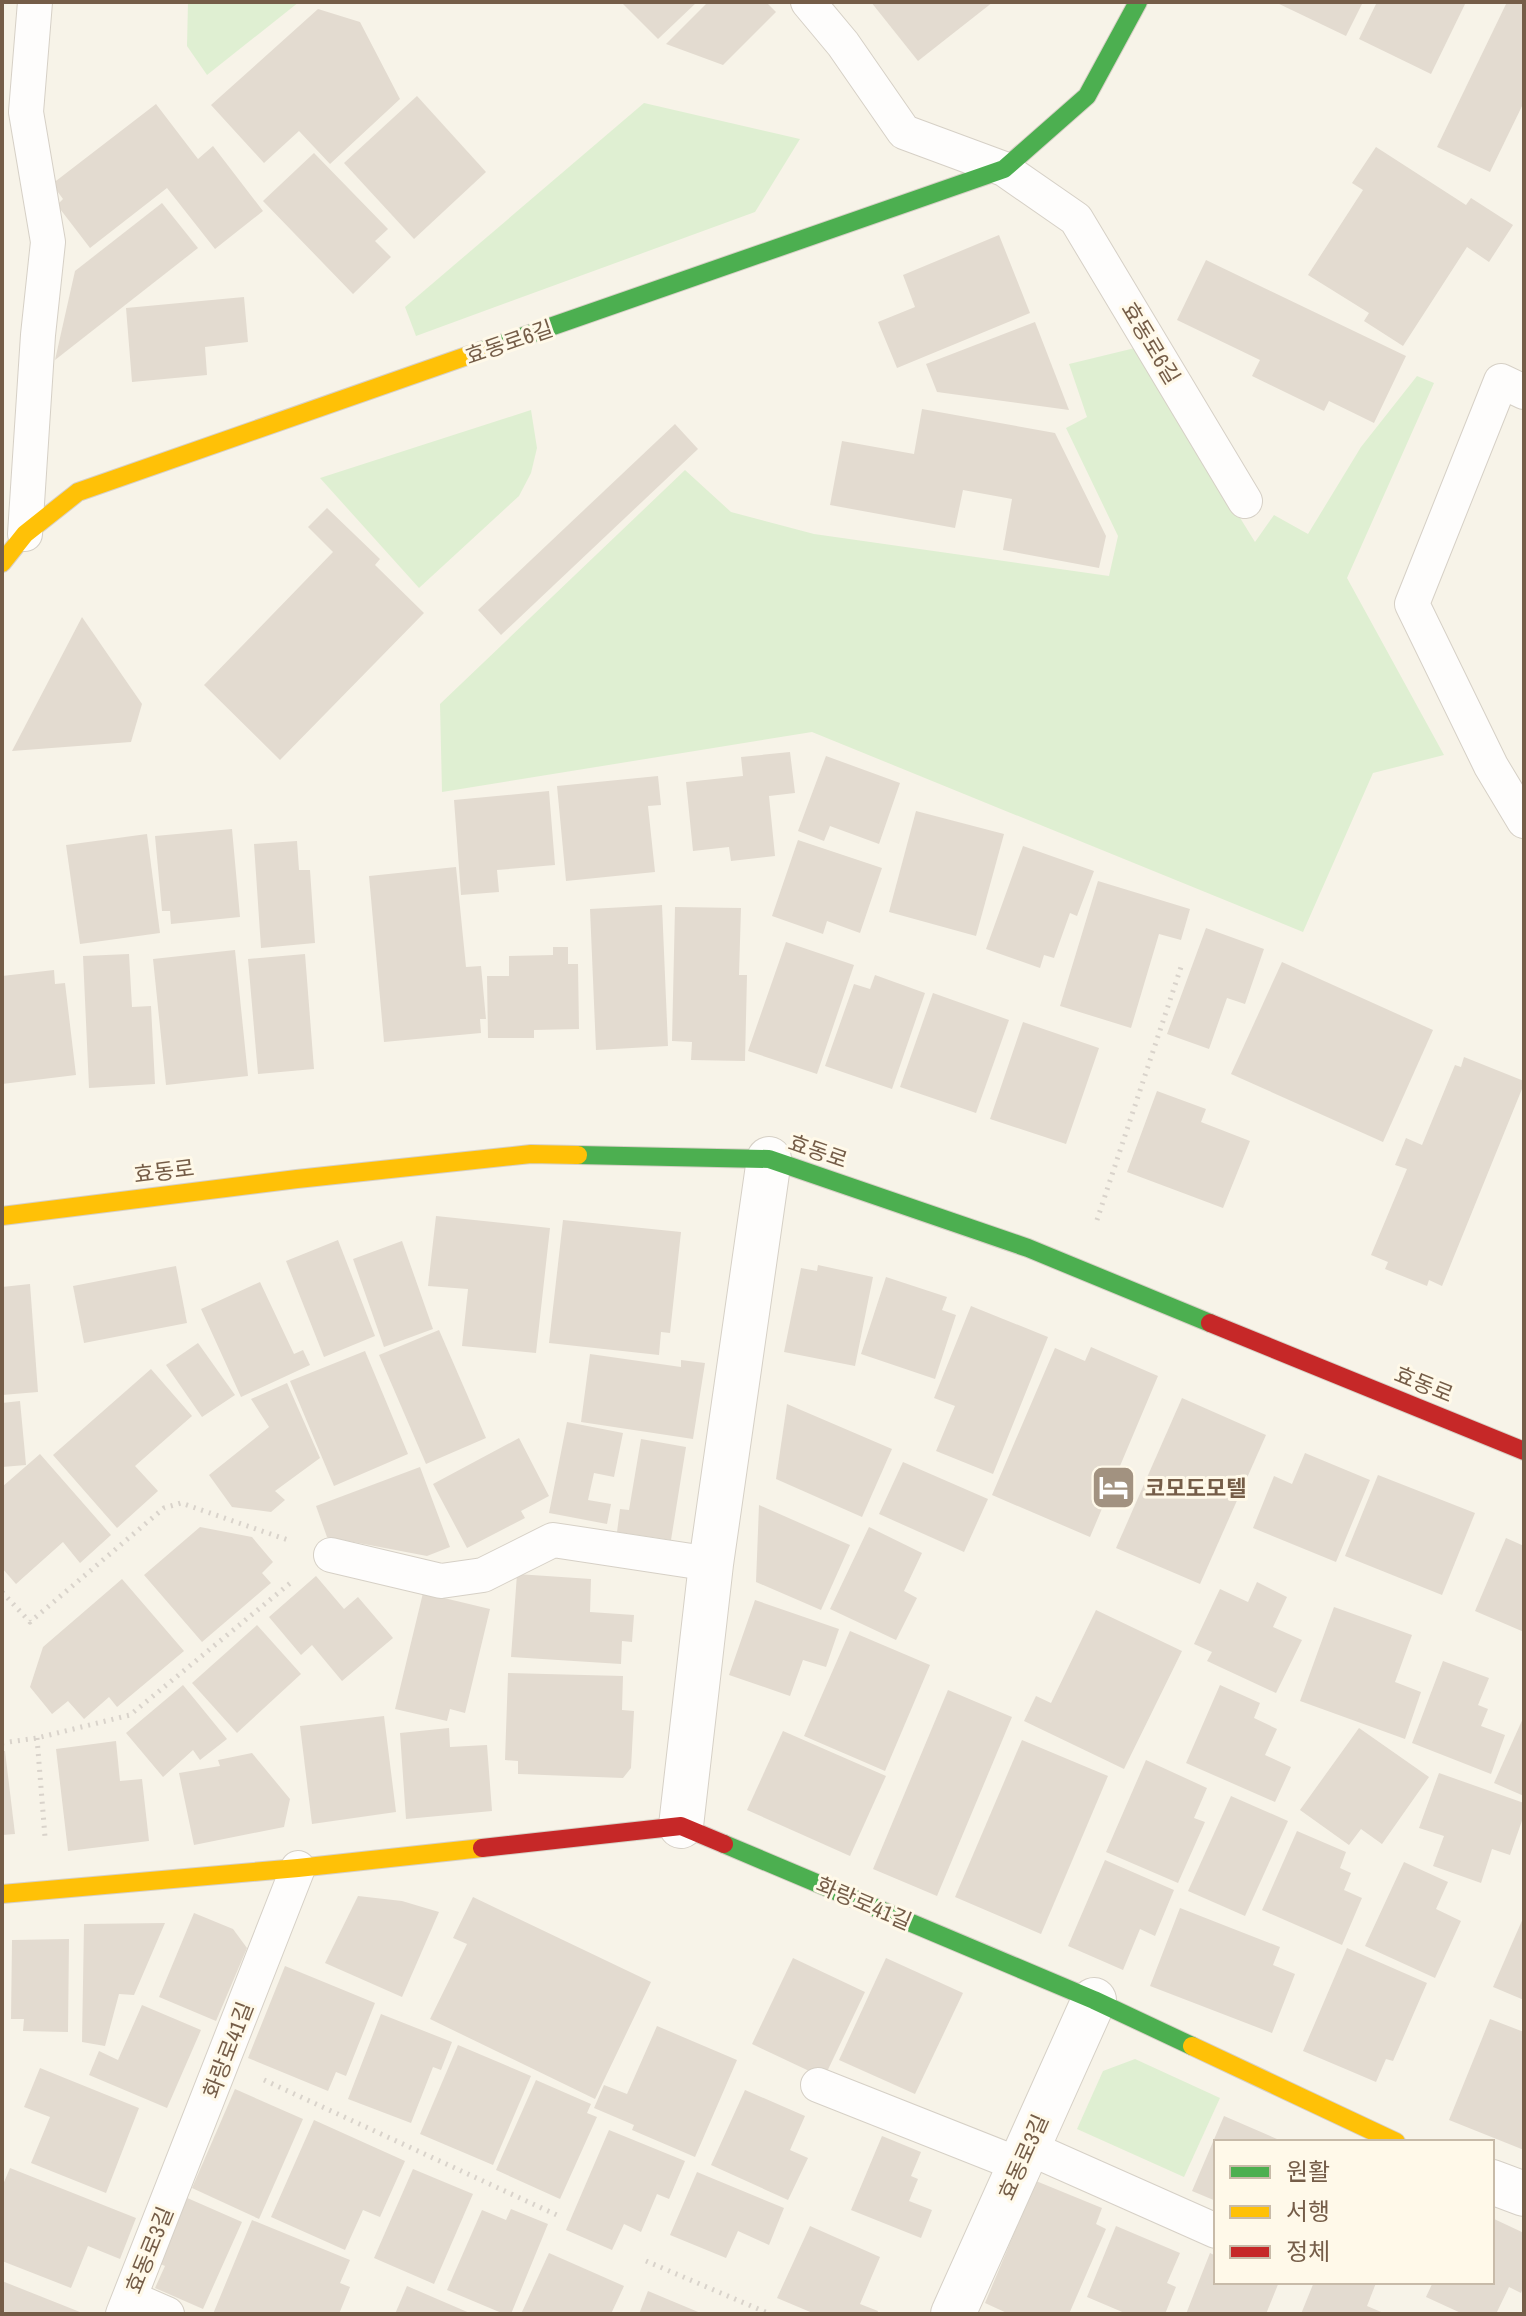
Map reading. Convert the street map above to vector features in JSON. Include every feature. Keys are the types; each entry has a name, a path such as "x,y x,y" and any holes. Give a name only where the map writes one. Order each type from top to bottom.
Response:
{"street":[{"name":"효동로6길","path":"2,563 25,534 78,492 1004,169 1087,96 1138,2"},
{"name":"효동로","path":"2,1216 531,1154 769,1159 1028,1248 1524,1451"},
{"path":"681,1826 711,1564 769,1159"},
{"name":"화랑로41길","path":"2,1894 298,1868 681,1826 1094,2000 1392,2140"},
{"name":"효동로3길","path":"953,2314 1094,2000"},
{"path":"1494,2183 1524,2194"}],"lane":[{"path":"25,534 38,335 48,242 26,112 35,2"},
{"name":"효동로6길","path":"808,2 843,44 904,132 1004,169 1076,219 1245,501"},
{"path":"1524,392 1501,381 1412,604 1491,766 1524,821"},
{"path":"331,1555 441,1581 483,1575 553,1540 711,1564"},
{"name":"화랑로41길","path":"174,2186 298,1868"},
{"path":"818,2085 1023,2156 1214,2230"},
{"name":"효동로3길","path":"126,2306 174,2186"},
{"path":"126,2306 167,2314"}],"path":[{"path":"1080,1270 1182,964"},
{"path":"2,1592 30,1622 164,1508 181,1503 331,1555"},
{"path":"2,1743 37,1738 130,1715 313,1564 331,1555"},
{"path":"37,1738 50,1890"},
{"path":"223,2061 559,2216"},
{"path":"646,2261 770,2314"}],"green space":[{"path":"188,2 299,2 207,75 187,46"},
{"path":"644,103 800,139 755,212 416,336 405,307"},
{"path":"1135,348 1255,542 1274,515 1308,534 1361,447 1417,376 1434,383 1347,578 1444,755 1373,773 1303,932 812,732 442,792 440,704 685,470 731,512 814,534 1109,576 1118,536 1066,428 1087,417 1069,364"},
{"path":"531,410 537,448 531,473 519,496 419,588 320,478"},
{"path":"1135,2059 1220,2098 1184,2177 1077,2129 1103,2071"}],"building":[{"path":"621,2 697,2 658,39"},
{"path":"708,2 766,2 776,12 723,65 666,44"},
{"path":"871,2 993,2 918,61"},
{"path":"1275,2 1363,2 1346,36"},
{"path":"1377,2 1466,2 1431,74 1359,39"},
{"path":"1507,2 1524,2 1524,102 1490,172 1437,147"},
{"path":"318,9 360,22 400,99 330,164 299,131 264,163 211,105"},
{"path":"417,96 486,172 414,239 344,163"},
{"path":"156,104 198,159 213,146 263,211 215,249 167,188 90,248 57,205 63,199 52,184"},
{"path":"1376,147 1466,205 1471,198 1513,225 1489,262 1467,247 1403,346 1364,321 1369,313 1308,275 1363,190 1352,183"},
{"path":"314,153 388,229 375,241 391,257 353,294 263,201"},
{"path":"162,203 198,248 55,360 75,271"},
{"path":"999,235 1030,313 897,368 878,322 915,307 903,275"},
{"path":"1206,260 1406,356 1374,423 1329,401 1324,411 1252,376 1260,360 1177,320"},
{"path":"244,297 248,342 205,347 207,375 132,382 126,308"},
{"path":"1035,322 1069,410 937,392 926,364"},
{"path":"922,409 1055,433 1106,536 1099,568 1003,550 1012,499 963,490 955,528 830,505 842,441 914,454"},
{"path":"675,424 698,449 501,635 478,610"},
{"path":"327,508 380,559 375,565 424,613 280,760 204,685 333,552 308,527"},
{"path":"82,617 142,704 131,742 12,751"},
{"path":"790,752 795,793 769,796 775,856 731,861 729,847 693,851 686,782 743,776 741,757"},
{"path":"826,756 900,783 879,844 830,826 824,841 798,831"},
{"path":"658,776 661,805 648,806 655,872 566,881 557,786"},
{"path":"549,791 555,865 497,870 499,892 461,895 454,800"},
{"path":"916,811 1004,834 976,936 889,912"},
{"path":"232,829 240,917 171,924 170,911 162,911 155,836"},
{"path":"147,834 160,933 80,944 66,845"},
{"path":"798,840 882,868 860,933 827,921 823,934 772,916"},
{"path":"297,841 299,870 310,870 315,943 261,948 254,844"},
{"path":"1023,846 1094,871 1077,916 1070,913 1054,958 1044,955 1040,968 986,949"},
{"path":"456,867 466,967 481,966 486,1019 480,1019 481,1033 384,1042 369,876"},
{"path":"1098,881 1190,909 1181,940 1159,934 1131,1028 1060,1006"},
{"path":"662,905 668,1046 596,1050 590,909"},
{"path":"675,907 741,908 739,975 747,975 745,1061 691,1060 692,1042 672,1041"},
{"path":"1206,928 1264,949 1245,1004 1227,998 1209,1049 1167,1034"},
{"path":"786,942 854,965 817,1074 748,1051"},
{"path":"553,947 568,947 568,964 578,964 579,1029 534,1030 534,1038 488,1038 487,976 509,976 509,956 553,955"},
{"path":"235,950 248,1076 166,1085 153,959"},
{"path":"129,954 132,1007 151,1006 155,1084 89,1088 83,956"},
{"path":"305,954 314,1069 258,1074 248,959"},
{"path":"1282,962 1433,1030 1383,1142 1231,1074"},
{"path":"54,970 55,984 65,983 76,1075 2,1084 2,976"},
{"path":"875,975 925,993 892,1089 825,1066 854,984 870,989"},
{"path":"933,993 1009,1020 976,1113 900,1087"},
{"path":"1023,1022 1099,1048 1066,1144 990,1119"},
{"path":"1464,1057 1524,1081 1524,1084 1442,1286 1429,1280 1427,1286 1385,1269 1388,1262 1371,1255 1407,1169 1395,1165 1406,1138 1422,1145 1455,1065 1461,1067"},
{"path":"1157,1091 1206,1109 1201,1122 1250,1141 1223,1208 1127,1172"},
{"path":"436,1216 550,1228 536,1353 462,1346 468,1289 428,1286"},
{"path":"563,1220 681,1232 670,1333 661,1332 659,1355 549,1343"},
{"path":"338,1240 375,1336 324,1357 286,1261"},
{"path":"402,1241 433,1329 384,1347 353,1259"},
{"path":"818,1265 873,1277 855,1366 784,1352 801,1268 817,1271"},
{"path":"176,1266 187,1323 84,1343 73,1286"},
{"path":"886,1277 947,1297 942,1310 956,1315 935,1379 861,1354"},
{"path":"260,1282 294,1354 303,1350 310,1365 241,1397 201,1309"},
{"path":"30,1284 38,1392 2,1395 2,1287"},
{"path":"971,1306 1048,1337 993,1474 936,1451 955,1406 934,1398"},
{"path":"439,1330 486,1438 426,1464 379,1355"},
{"path":"198,1343 235,1395 202,1417 166,1365"},
{"path":"1091,1347 1158,1376 1090,1537 992,1495 1055,1348 1085,1361"},
{"path":"365,1351 408,1454 334,1486 290,1381"},
{"path":"590,1354 681,1367 681,1360 705,1363 693,1439 581,1422"},
{"path":"151,1369 192,1416 135,1466 158,1491 117,1528 53,1455"},
{"path":"287,1383 320,1458 275,1491 285,1500 271,1512 232,1507 209,1475 269,1427 251,1399"},
{"path":"1182,1398 1266,1435 1200,1584 1116,1548"},
{"path":"20,1401 26,1465 2,1467 2,1403"},
{"path":"787,1404 892,1449 862,1517 776,1479"},
{"path":"567,1422 623,1433 614,1477 594,1473 588,1500 611,1504 607,1524 549,1513"},
{"path":"519,1438 549,1496 521,1511 525,1518 467,1548 433,1484"},
{"path":"641,1439 686,1447 671,1540 617,1532 620,1509 629,1510"},
{"path":"1305,1453 1370,1480 1336,1562 1253,1528 1274,1476 1292,1484"},
{"path":"40,1454 111,1535 80,1563 63,1542 16,1584 2,1568 2,1487"},
{"path":"903,1462 988,1499 964,1552 879,1514"},
{"path":"420,1467 450,1547 427,1556 327,1537 316,1506"},
{"path":"1378,1475 1475,1513 1442,1595 1345,1556"},
{"path":"759,1505 850,1545 821,1610 756,1582"},
{"path":"200,1527 252,1537 273,1562 262,1573 271,1583 202,1642 144,1575"},
{"path":"869,1527 922,1553 904,1591 917,1598 896,1640 830,1609"},
{"path":"1506,1538 1524,1546 1524,1632 1475,1611"},
{"path":"517,1574 591,1579 590,1612 634,1615 632,1642 622,1641 621,1664 511,1657"},
{"path":"316,1576 344,1609 358,1597 393,1638 342,1681 312,1645 301,1655 269,1617"},
{"path":"122,1579 184,1651 117,1707 109,1697 84,1719 68,1701 52,1714 30,1687 43,1647"},
{"path":"1257,1582 1287,1597 1273,1627 1302,1640 1276,1693 1207,1661 1212,1652 1194,1644 1220,1589 1248,1602"},
{"path":"423,1593 490,1609 465,1713 450,1709 447,1721 395,1709"},
{"path":"755,1600 839,1629 826,1667 803,1660 790,1696 729,1675"},
{"path":"1334,1607 1412,1635 1395,1682 1421,1692 1405,1739 1300,1701"},
{"path":"1096,1610 1182,1651 1124,1769 1024,1721 1036,1696 1051,1703"},
{"path":"257,1625 301,1674 237,1733 192,1683"},
{"path":"850,1631 930,1665 885,1771 804,1736"},
{"path":"1443,1661 1489,1678 1478,1705 1488,1709 1481,1726 1505,1735 1491,1774 1412,1743"},
{"path":"508,1673 623,1676 622,1710 634,1711 631,1768 623,1778 518,1774 518,1761 505,1760"},
{"path":"183,1685 227,1739 200,1760 193,1750 163,1777 126,1733"},
{"path":"1220,1685 1260,1703 1254,1718 1277,1729 1265,1755 1291,1767 1275,1802 1186,1763"},
{"path":"948,1690 1012,1717 937,1896 873,1869"},
{"path":"384,1716 396,1812 312,1824 300,1726"},
{"path":"1524,1716 1524,1796 1494,1783"},
{"path":"449,1728 450,1747 487,1745 492,1811 406,1819 400,1733"},
{"path":"1359,1728 1429,1777 1382,1844 1361,1829 1349,1845 1300,1810"},
{"path":"783,1731 886,1776 850,1856 747,1810"},
{"path":"1022,1740 1108,1776 1041,1934 955,1897"},
{"path":"116,1741 120,1781 142,1779 149,1841 68,1851 56,1749"},
{"path":"2,1751 5,1751 15,1834 2,1835"},
{"path":"252,1753 290,1799 284,1827 194,1845 179,1773 220,1766 218,1760"},
{"path":"1146,1760 1207,1788 1194,1818 1205,1822 1178,1883 1106,1852"},
{"path":"1439,1773 1524,1803 1524,1815 1510,1855 1492,1849 1481,1883 1433,1866 1444,1836 1419,1828"},
{"path":"1231,1796 1288,1821 1245,1916 1188,1891"},
{"path":"1297,1831 1346,1852 1340,1868 1351,1873 1344,1890 1362,1898 1342,1945 1262,1910"},
{"path":"1105,1860 1174,1890 1155,1936 1140,1929 1123,1970 1068,1946"},
{"path":"1404,1862 1448,1882 1436,1909 1461,1921 1435,1978 1365,1946"},
{"path":"358,1896 402,1901 439,1912 402,1997 325,1963"},
{"path":"473,1897 651,1982 595,2099 430,2019 467,1944 453,1938"},
{"path":"1180,1908 1280,1947 1273,1965 1295,1974 1272,2033 1150,1986"},
{"path":"194,1913 233,1929 247,1948 216,2021 159,1997"},
{"path":"1524,1916 1524,2000 1493,1987"},
{"path":"165,1923 134,1995 119,1994 105,2046 82,2042 84,1924"},
{"path":"69,1939 68,2032 23,2031 24,2019 11,2019 12,1940"},
{"path":"1347,1948 1427,1983 1393,2061 1386,2059 1376,2082 1303,2051"},
{"path":"793,1958 865,1992 824,2078 752,2044"},
{"path":"886,1958 963,1993 915,2094 839,2060"},
{"path":"285,1966 375,2003 346,2076 336,2072 328,2091 248,2058"},
{"path":"142,2005 201,2030 167,2108 89,2075 99,2051 118,2060"},
{"path":"381,2014 452,2042 441,2070 433,2067 411,2123 348,2099"},
{"path":"1490,2019 1524,2032 1524,2150 1449,2120"},
{"path":"657,2026 737,2060 695,2157 632,2130 634,2125 594,2108 604,2085 627,2094"},
{"path":"458,2045 531,2076 493,2165 420,2134"},
{"path":"40,2068 139,2108 106,2193 31,2163 50,2117 24,2107"},
{"path":"536,2080 591,2104 587,2113 597,2117 560,2199 496,2170"},
{"path":"235,2089 303,2119 259,2219 192,2188"},
{"path":"745,2090 805,2116 790,2150 808,2158 788,2200 711,2165"},
{"path":"1224,2116 1279,2140 1214,2140 1214,2200 1192,2191"},
{"path":"314,2120 405,2161 380,2217 363,2210 345,2250 271,2217"},
{"path":"609,2130 685,2161 669,2199 657,2194 641,2232 624,2224 612,2250 566,2230"},
{"path":"882,2136 921,2152 911,2176 918,2179 909,2201 932,2210 921,2238 851,2210"},
{"path":"10,2168 136,2218 120,2259 88,2246 71,2288 2,2261 2,2187"},
{"path":"413,2169 473,2194 434,2284 374,2258"},
{"path":"697,2172 784,2208 769,2245 738,2231 726,2258 670,2235"},
{"path":"1036,2181 1102,2208 1096,2224 1106,2229 1069,2314 1009,2314 985,2303"},
{"path":"185,2197 242,2222 203,2309 155,2288 165,2266 156,2262"},
{"path":"511,2209 548,2224 511,2314 504,2314 447,2290 482,2210 506,2220"},
{"path":"1494,2219 1524,2233 1524,2286 1521,2293 1509,2287 1496,2314 1463,2314 1426,2297 1432,2284 1494,2284"},
{"path":"252,2220 350,2260 340,2283 350,2287 339,2314 213,2314"},
{"path":"810,2226 880,2257 860,2304 878,2311 877,2314 815,2314 777,2298"},
{"path":"1116,2226 1180,2253 1167,2283 1176,2287 1165,2314 1127,2314 1087,2297"},
{"path":"549,2253 624,2286 611,2314 521,2314"},
{"path":"1210,2253 1214,2255 1214,2284 1278,2284 1266,2314 1186,2314"},
{"path":"2,2281 85,2314 2,2314"},
{"path":"1313,2284 1376,2284 1367,2306 1386,2314 1301,2314"},
{"path":"407,2286 472,2314 395,2314"},
{"path":"648,2291 703,2314 639,2314"}],"traffic: fast":[{"path":"481,351 1004,169 1087,96 1138,2"},
{"path":"578,1155 769,1159 1028,1248 1210,1323"},
{"path":"724,1844 1094,2000 1192,2046"}],"traffic: slow":[{"path":"2,563 25,534 78,492 481,351"},
{"path":"2,1216 297,1179 531,1154 578,1155"},
{"path":"2,1894 482,1848"},
{"path":"1192,2046 1392,2140"}],"traffic: jam":[{"path":"1210,1323 1524,1451"},
{"path":"482,1848 681,1826 724,1844"}],"place":[{"name":"코모도모텔","path":"1114,1488"}]}
